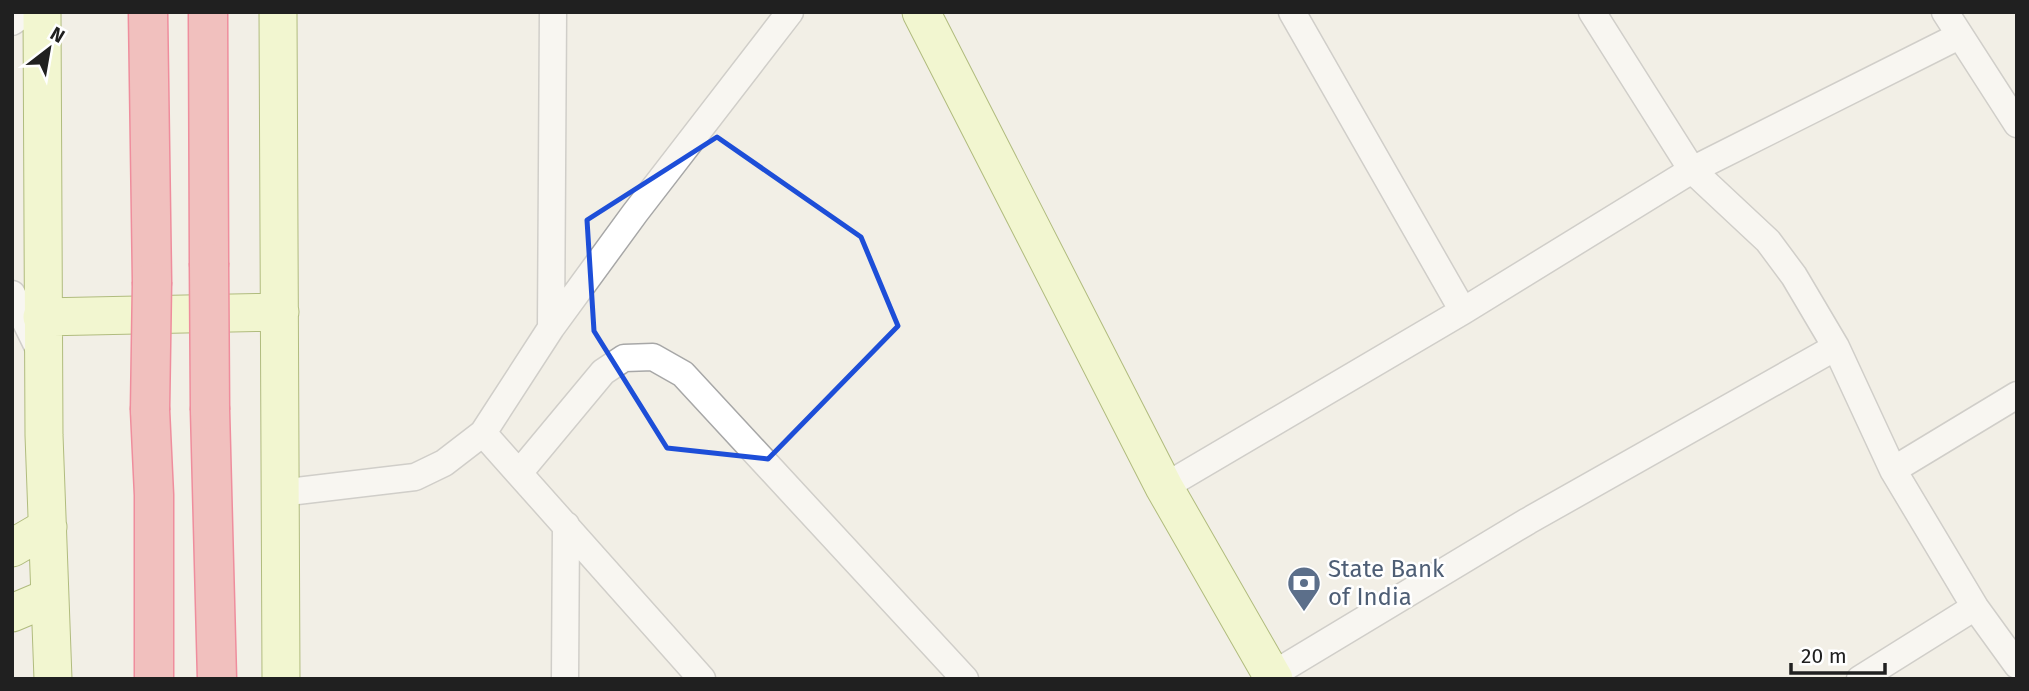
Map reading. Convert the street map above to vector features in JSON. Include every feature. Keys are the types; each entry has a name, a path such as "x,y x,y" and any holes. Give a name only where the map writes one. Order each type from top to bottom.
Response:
{"highway":[{"path":"148,12 154,679"},
{"path":"208,12 210,410 217,679"}],"street":[{"path":"12,22 27,12"},
{"path":"42,12 42,317 53,679"},
{"path":"278,12 281,679"},
{"path":"551,328 553,12"},
{"path":"281,493 415,477 444,463 483,433 551,328 643,202 790,12"},
{"path":"921,12 1164,487 1273,677 1528,521 1836,347"},
{"path":"1292,12 1463,311"},
{"path":"1592,12 1692,170 1768,241 1794,276 1836,347 1893,470 1975,607 2017,664"},
{"path":"1945,12 2017,124"},
{"path":"1164,487 1463,311 1692,170 1959,36"},
{"path":"12,294 43,356"},
{"path":"42,317 280,313"},
{"path":"519,473 603,372 624,358 653,357 683,374 965,679"},
{"path":"1893,470 2017,395"},
{"path":"483,433 702,679"},
{"path":"565,679 566,525"},
{"path":"12,548 48,527"},
{"path":"12,613 50,597"},
{"path":"1860,679 1975,607"}],"highlighted area":[{"path":"717,137 861,237 898,326 768,459 667,448 594,331 587,220"}],"place":[{"name":"State Bank of India","path":"1304,613"}]}
